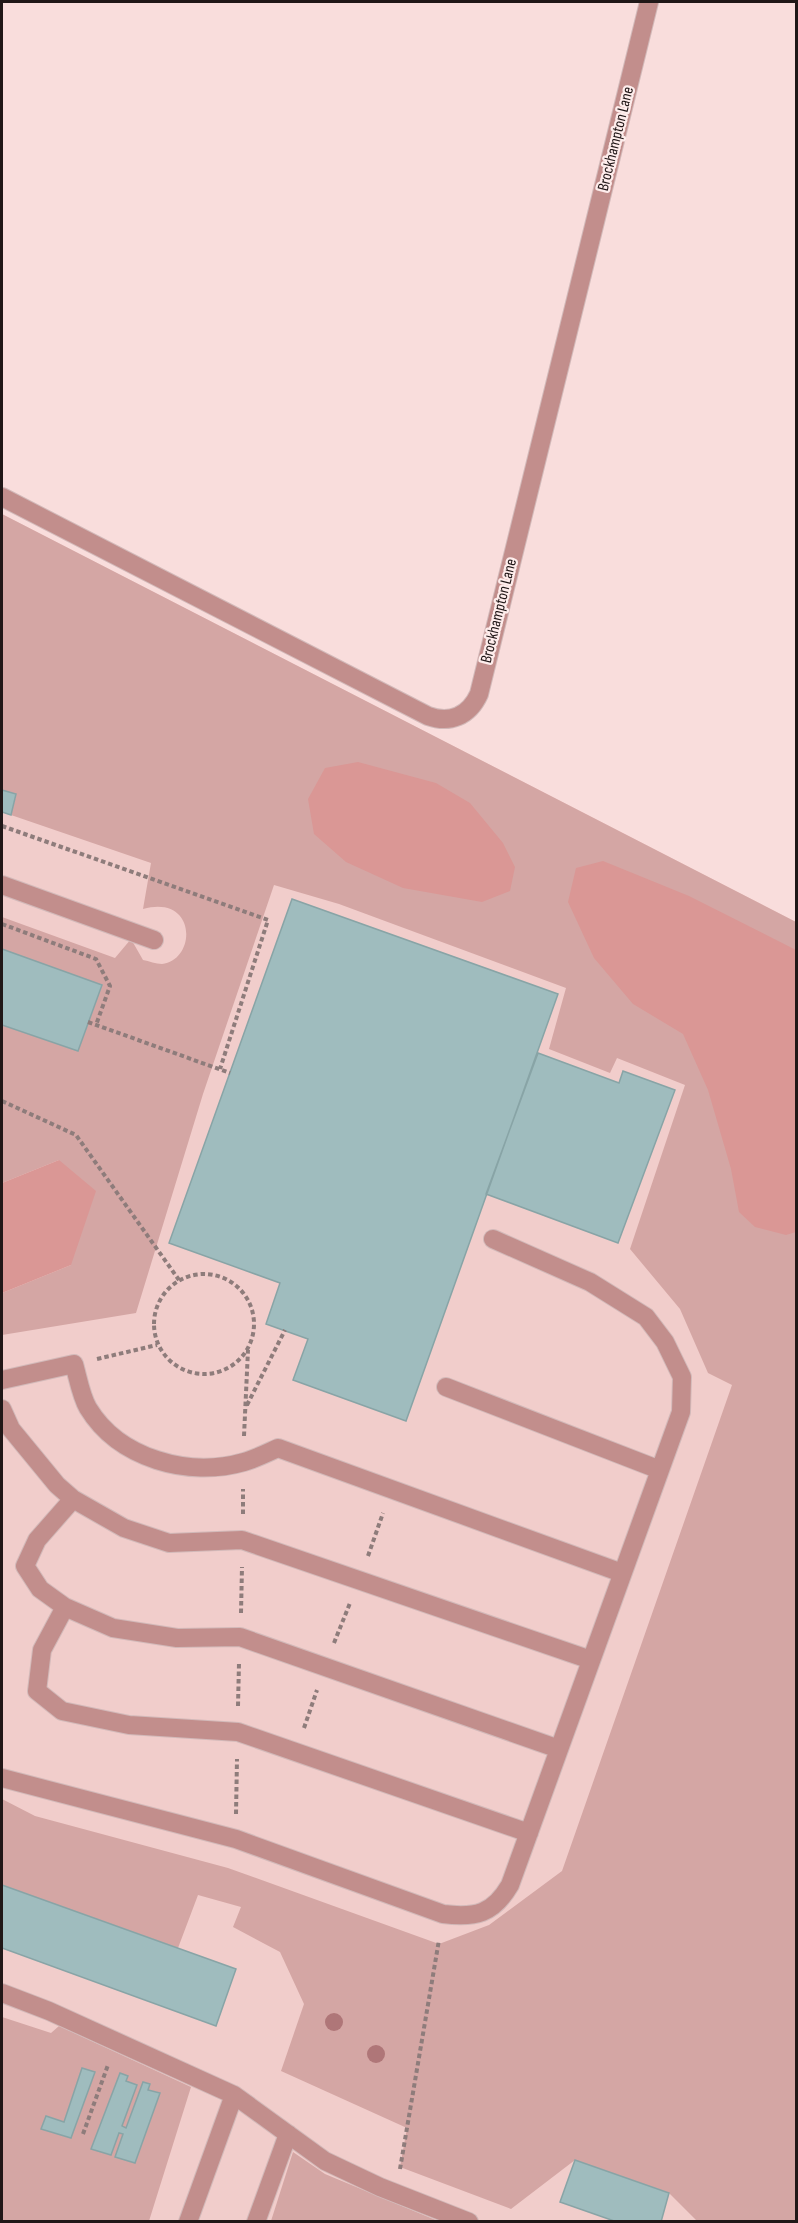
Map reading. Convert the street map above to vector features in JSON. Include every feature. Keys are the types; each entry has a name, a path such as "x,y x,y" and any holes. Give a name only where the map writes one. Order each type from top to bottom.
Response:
{"street":[{"name":"Brockhampton Lane","path":"2,497 428,716 448,720 467,712 479,694 650,2"},
{"path":"2,885 154,940"},
{"path":"2,1778 236,1839 443,1914 466,1917 483,1912 500,1902 510,1885 681,1412 682,1377 665,1342 646,1317 590,1282 493,1239"},
{"path":"2,1380 74,1364 88,1408 113,1436 148,1459 184,1467 212,1467 243,1462 278,1448 622,1573"},
{"path":"446,1387 660,1470"},
{"path":"2,1409 11,1430 73,1499 124,1528 169,1543 242,1540 591,1660"},
{"path":"73,1499 37,1540 25,1566 40,1589 65,1607 113,1628 177,1638 240,1637 559,1749"},
{"path":"65,1607 42,1650 37,1691 62,1712 129,1725 238,1732 529,1833"},
{"path":"2,1993 49,2011 234,2095 325,2161 469,2222"},
{"path":"188,2222 234,2095"},
{"path":"256,2222 288,2134"}],"path":[{"path":"2,826 268,920 220,1070"},
{"path":"2,924 96,960 110,986 96,1025"},
{"path":"88,1022 230,1073"},
{"path":"2,1101 76,1136 178,1280"},
{"path":"243,1462 248,1350 254,1331 254,1312 245,1294 231,1281 213,1274 195,1274 178,1280 165,1291 156,1306 153,1324 157,1346 171,1363 190,1374 213,1374 233,1366 248,1350"},
{"path":"246,1408 285,1330"},
{"path":"74,1364 157,1346"},
{"path":"295,1752 392,1489"},
{"path":"396,2193 443,1914"},
{"path":"83,2134 116,2042"}],"shaded area":[{"path":"2,514 796,922 796,2221 2,2221"},
{"path":"2,514 796,922 796,2221 697,2221 669,2193 575,2160 511,2209 400,2167 407,2128 281,2071 304,2004 280,1952 233,1927 241,1907 198,1895 178,1948 2,1885 2,1799 35,1816 228,1868 439,1944 489,1925 562,1871 732,1385 708,1373 680,1309 630,1249 685,1085 617,1058 610,1073 549,1049 566,988 339,904 274,885 203,1094 136,1313 2,1335 2,1293 71,1265 59,1160 2,1183 2,1025 78,1051 102,985 2,949 2,917 115,958 131,939 143,960 160,964 173,960 181,952 186,941 186,929 182,919 174,911 161,907 143,909 151,863 11,815 16,795 2,790"},
{"path":"358,762 436,783 470,803 503,843 515,867 510,891 482,902 403,888 346,862 314,834 308,799 325,768"},
{"path":"603,861 689,896 796,950 796,1232 786,1235 755,1227 739,1212 731,1169 708,1090 683,1034 633,1004 594,958 568,902 576,868"},
{"path":"59,1160 96,1191 71,1265 2,1293 2,1183"},
{"path":"2,2017 51,2033 59,2026 191,2087 149,2221 2,2222"},
{"path":"293,2152 325,2174 438,2221 271,2221"}],"building":[{"path":"2,790 16,794 11,815 2,812"},
{"path":"292,899 558,994 406,1421 293,1380 308,1339 266,1324 280,1283 169,1243"},
{"path":"2,949 102,985 78,1051 2,1025"},
{"path":"538,1053 619,1083 623,1071 675,1090 618,1243 486,1194"},
{"path":"2,1885 236,1969 216,2026 2,1948"},
{"path":"82,2068 95,2072 71,2138 41,2129 46,2116 64,2122"},
{"path":"120,2073 128,2076 126,2081 137,2085 122,2126 126,2128 143,2082 150,2084 148,2090 160,2093 135,2163 115,2157 123,2134 119,2133 111,2155 91,2149"},
{"path":"575,2160 669,2193 661,2222 617,2222 560,2202"}]}
